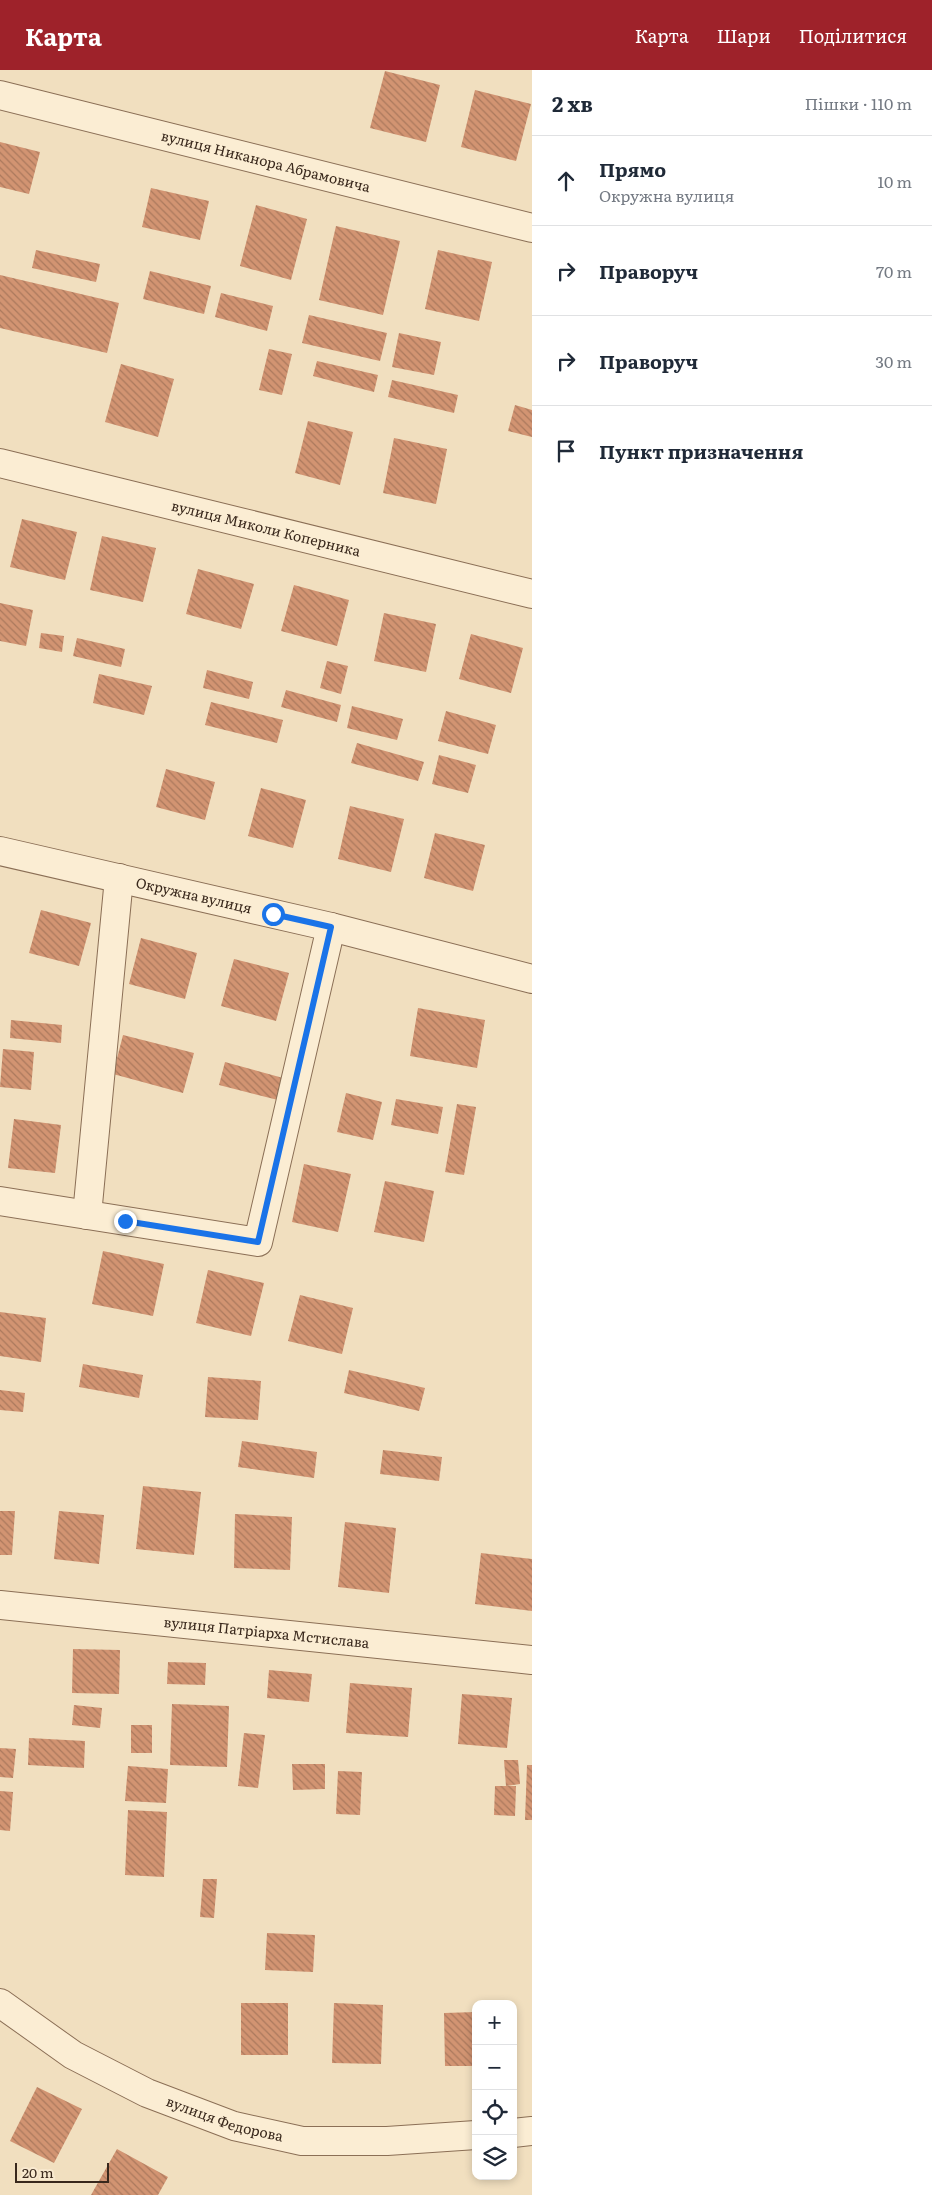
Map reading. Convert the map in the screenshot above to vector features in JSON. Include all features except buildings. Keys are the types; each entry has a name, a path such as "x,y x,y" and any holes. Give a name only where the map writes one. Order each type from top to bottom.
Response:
{"street":[{"name":"вулиця Никанора Абрамовича","path":"0,95 532,228"},
{"name":"вулиця Миколи Коперника","path":"0,464 532,594"},
{"name":"Окружна вулиця","path":"0,851 331,927 532,979"},
{"path":"87,1215 118,878"},
{"path":"0,1201 258,1242 331,927"},
{"name":"вулиця Патріарха Мстислава","path":"0,1605 532,1660"},
{"name":"вулиця Федорова","path":"0,2003 73,2055 147,2093 234,2126 302,2141 387,2141 472,2135"},
{"path":"517,2133 532,2131"}],"route":[{"path":"125,1221 258,1242 331,927 273,914"}]}
